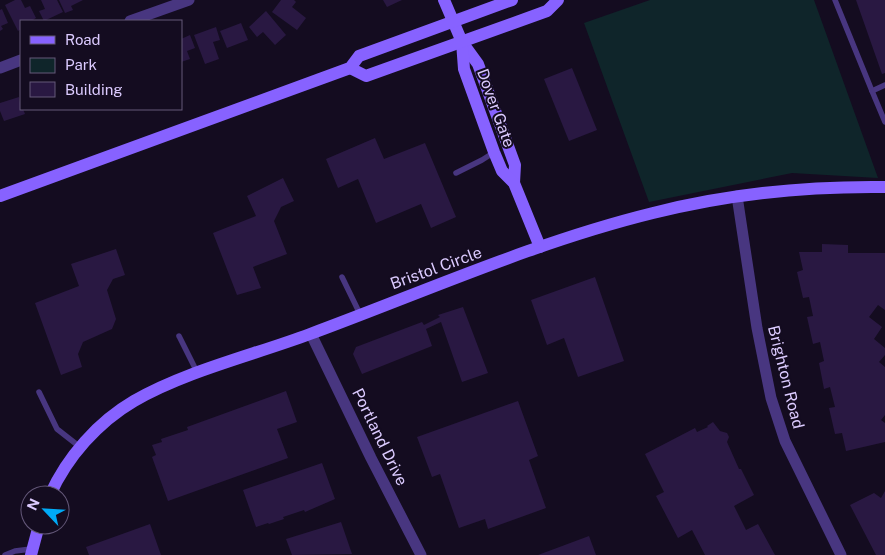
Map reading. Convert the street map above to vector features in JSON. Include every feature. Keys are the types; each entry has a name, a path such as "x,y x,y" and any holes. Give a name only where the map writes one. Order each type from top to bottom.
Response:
{"street":[{"path":"133,20 189,0"},
{"path":"444,0 462,42"},
{"path":"0,196 350,68 359,56 512,0"},
{"path":"350,68 366,76 547,11 558,0"},
{"name":"Dover Gate","path":"462,42 464,69 494,152 502,171 514,183 540,247"},
{"name":"Dover Gate","path":"462,42 478,64 515,165 514,183"},
{"path":"0,68 20,60"},
{"name":"Bristol Circle","path":"55,485 80,447 93,433 134,401 197,373 311,334 540,247 653,212 737,196 842,187 885,187"},
{"name":"Brighton Road","path":"737,196 757,328 772,398 785,441 840,555"},
{"name":"Portland Drive","path":"311,334 371,458 422,555"},
{"path":"31,552 36,535"}],"lane":[{"path":"835,0 885,122"},
{"path":"872,91 885,85"},
{"path":"456,173 494,152"},
{"path":"342,277 360,314"},
{"path":"179,336 197,373"},
{"path":"40,392 57,429 80,447"},
{"path":"5,555 15,551 31,552"}],"green space":[{"path":"650,0 814,0 878,178 792,173 649,202 584,23"}],"building":[{"path":"15,0 21,0 25,8 30,6 36,18 33,20 20,20 20,30 18,31 5,5"},
{"path":"41,0 57,0 63,12 44,20 39,11 45,9"},
{"path":"59,0 83,0 71,6 73,10 65,13"},
{"path":"281,0 294,0 296,2 292,7 306,18 297,30 272,12"},
{"path":"383,0 402,0 387,7"},
{"path":"856,0 885,0 885,73 882,74"},
{"path":"2,9 8,23 1,26 3,29 0,31 0,10"},
{"path":"266,11 286,35 275,45 263,32 257,37 249,27"},
{"path":"241,23 248,40 227,48 220,31"},
{"path":"216,27 220,40 213,42 219,59 205,64 194,35"},
{"path":"190,35 195,48 187,51 190,59 182,62 182,39"},
{"path":"572,68 597,130 569,141 544,79"},
{"path":"19,97 20,110 23,110 25,114 4,121 0,111 0,103"},
{"path":"375,138 384,159 425,143 456,217 431,228 421,204 376,223 358,179 338,188 326,159"},
{"path":"283,178 294,201 281,207 274,221 287,254 253,267 261,288 237,295 213,233 256,216 247,196"},
{"path":"822,244 848,245 848,253 885,253 885,310 878,305 869,317 882,327 874,339 885,348 885,355 879,362 885,367 885,415 881,420 885,423 885,442 846,451 842,433 835,434 829,408 835,407 830,387 824,389 819,363 824,361 820,342 813,344 807,317 813,316 809,297 803,298 797,272 803,270 799,252 822,252"},
{"path":"116,249 125,275 113,279 107,290 116,319 112,329 83,342 78,354 82,367 61,375 35,303 79,286 71,264"},
{"path":"595,277 624,361 578,377 564,338 547,345 531,300"},
{"path":"463,307 488,373 462,382 441,322 426,329 432,346 362,374 353,354 356,347 422,322 424,325 440,317 438,315"},
{"path":"286,391 297,422 277,429 288,458 168,501 152,457 156,455 152,445 162,442 161,439 188,430 187,427"},
{"path":"518,401 538,456 529,460 546,508 488,529 485,519 459,528 440,474 432,477 417,437"},
{"path":"713,422 720,431 727,433 729,437 727,442 739,469 741,469 754,495 734,506 746,530 758,524 775,555 705,555 692,530 678,538 656,496 664,492 645,454 695,428 697,432 708,427"},
{"path":"322,463 335,499 305,512 304,510 283,517 284,519 256,527 243,490"},
{"path":"885,491 885,555 876,555 850,505 874,493 881,498"},
{"path":"341,522 352,554 292,555 286,539"},
{"path":"150,524 161,555 89,555 86,547"},
{"path":"589,536 596,555 538,555"}]}
